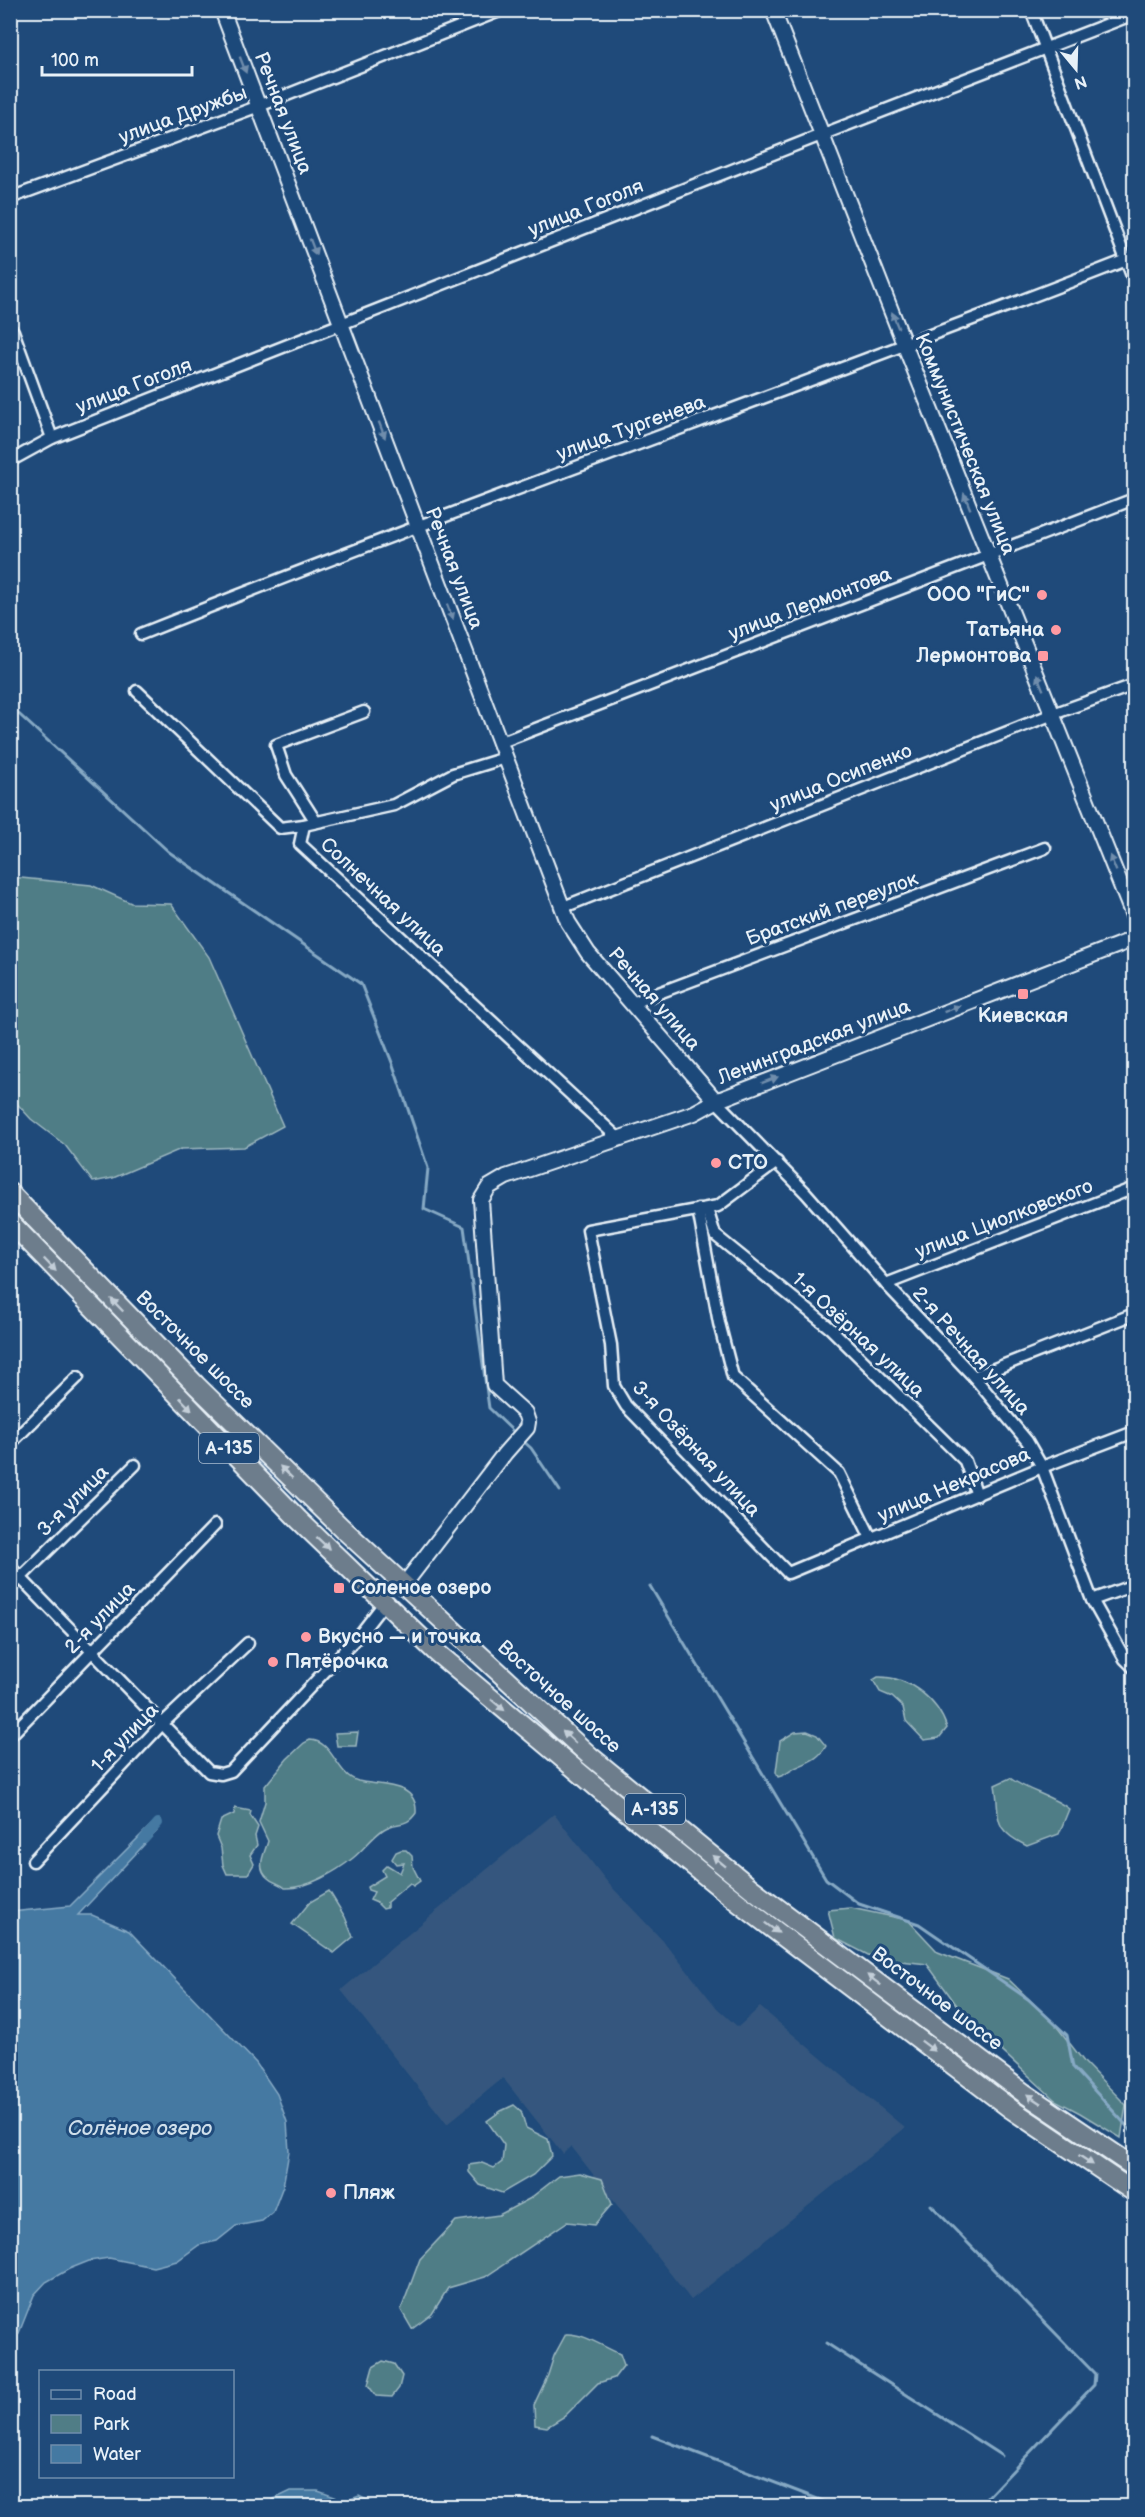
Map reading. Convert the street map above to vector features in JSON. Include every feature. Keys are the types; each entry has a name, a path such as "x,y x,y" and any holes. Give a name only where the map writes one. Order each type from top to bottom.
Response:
{"highway":[{"name":"Восточное шоссе","path":"10,1193 196,1385 403,1586 590,1756 752,1888 1024,2093 1134,2167"},
{"name":"А-135","path":"10,1222 299,1520 436,1652 738,1903 1011,2109 1134,2192"},
{"path":"151,1368 132,1345 130,1335 136,1333 185,1379 196,1385"},
{"path":"612,1800 626,1798 626,1785"}],"street":[{"name":"Речная улица","path":"222,10 561,908 575,936 716,1101"},
{"name":"улица Дружбы","path":"10,198 259,106 502,10"},
{"name":"Коммунистическая улица","path":"773,10 904,345 1134,918"},
{"path":"1030,10 1130,258 1134,281"},
{"name":"улица Гоголя","path":"10,460 52,438 1134,14"},
{"name":"улица Тургенева","path":"141,634 285,576 904,345 1130,258"},
{"path":"13,331 52,438"},
{"name":"улица Лермонтова","path":"500,743 1134,498"},
{"name":"улица Осипенко","path":"561,908 1053,714 1134,685"},
{"name":"Солнечная улица","path":"138,691 280,828 304,825 300,844 619,1139"},
{"path":"316,822 286,775 276,745 364,712"},
{"path":"304,825 394,805 453,774 505,758"},
{"name":"Братский переулок","path":"632,1003 1045,848"},
{"name":"Коммунистическая улица","path":"1124,890 1134,904"},
{"name":"Ленинградская улица","path":"403,1586 527,1428 525,1413 494,1385 481,1200 489,1187 506,1178 694,1113 716,1101 1134,939"},
{"name":"2-я Речная улица","path":"716,1101 777,1162 886,1284 974,1377 1027,1441 1042,1467 1092,1600 1125,1659 1134,1668"},
{"path":"777,1162 718,1206 703,1209 719,1323 733,1377 839,1473 871,1539"},
{"name":"улица Циолковского","path":"886,1284 1134,1188"},
{"name":"3-я Озёрная улица","path":"703,1209 588,1230 611,1345 615,1386 626,1406 788,1573"},
{"name":"1-я Озёрная улица","path":"703,1209 715,1235 830,1328 965,1461 978,1495"},
{"path":"974,1377 1134,1314"},
{"path":"10,1444 78,1377"},
{"name":"улица Некрасова","path":"788,1573 1042,1467 1134,1432"},
{"name":"3-я улица","path":"10,1588 135,1465"},
{"name":"2-я улица","path":"10,1736 215,1525"},
{"path":"10,1567 209,1772 221,1774 231,1771 361,1633 385,1602"},
{"path":"1092,1600 1134,1585"},
{"name":"1-я улица","path":"33,1861 162,1724 248,1644"}],"shaded area":[{"path":"554,1814 608,1883 665,1943 717,2008 738,2027 760,2007 905,2128 691,2300 571,2146 563,2154 503,2078 447,2124 341,1990"}],"green space":[{"path":"11,877 91,885 131,903 171,904 209,957 283,1126 244,1147 181,1149 113,1178 93,1182 65,1145 31,1119 11,1097"},
{"path":"878,1677 911,1685 929,1699 937,1708 947,1728 939,1738 924,1740 906,1721 903,1707 892,1697 880,1692 873,1680"},
{"path":"807,1731 817,1735 826,1746 813,1760 778,1777 776,1772 780,1741 795,1732"},
{"path":"358,1732 356,1746 337,1746 335,1733"},
{"path":"310,1740 324,1746 350,1777 358,1781 404,1790 411,1795 416,1813 405,1823 384,1829 339,1868 303,1886 285,1888 270,1880 264,1874 261,1865 268,1841 259,1822 265,1802 265,1786 287,1759"},
{"path":"1010,1778 1069,1809 1059,1834 1027,1846 1007,1834 999,1822 995,1785"},
{"path":"235,1808 251,1811 250,1815 258,1827 255,1836 257,1845 250,1855 254,1864 248,1874 227,1874 216,1836 221,1820 234,1814"},
{"path":"406,1850 412,1856 413,1867 420,1881 413,1886 410,1883 387,1902 387,1908 383,1909 370,1900 374,1892 368,1890 367,1887 385,1876 382,1870 387,1865 400,1873 404,1863 396,1864 392,1859 396,1852"},
{"path":"329,1891 345,1917 353,1937 334,1953 292,1924 310,1902"},
{"path":"851,1908 908,1920 938,1952 1008,1979 1054,2023 1085,2063 1126,2105 1121,2138 1055,2100 966,2018 927,1964 874,1958 835,1938 828,1910"},
{"path":"514,2105 521,2111 526,2128 548,2139 552,2156 533,2175 502,2193 480,2185 469,2172 469,2165 482,2163 494,2168 502,2162 504,2145 487,2121"},
{"path":"580,2173 602,2179 612,2204 594,2225 567,2222 485,2277 448,2288 432,2314 412,2329 401,2310 420,2259 456,2221 499,2215 529,2199 559,2176"},
{"path":"566,2334 587,2338 620,2354 624,2365 614,2378 598,2383 565,2416 547,2427 535,2425 534,2405 554,2356"},
{"path":"383,2361 394,2364 402,2376 399,2388 392,2397 376,2396 368,2385 373,2367"}],"water":[{"name":"Солёное озеро","path":"151,1825 157,1831 78,1915 92,1915 129,1931 256,2063 277,2094 287,2122 289,2152 283,2186 273,2212 262,2221 236,2226 217,2241 199,2245 177,2261 153,2267 109,2258 89,2261 46,2282 34,2295 19,2333 11,2346 11,1912 70,1906"},
{"path":"291,2491 318,2491 346,2501 359,2496 373,2503 374,2506 271,2506 272,2500"}],"waterway":[{"path":"10,706 169,852 361,984 393,1065 428,1168 424,1209 464,1227 489,1408 515,1433"},
{"path":"522,1440 531,1448 560,1491"},
{"path":"650,1586 826,1879 859,1904 919,1924 1028,1999 1067,2035 1073,2067 1134,2134"},
{"path":"144,1839 158,1823"},
{"path":"931,2205 1095,2374 1094,2385 979,2506"},
{"path":"826,2343 1002,2456"},
{"path":"652,2436 836,2506"}],"place":[{"name":"ООО \"ГиС\"","path":"1042,595"},
{"name":"Татьяна","path":"1056,630"},
{"name":"Лермонтова","path":"1043,656"},
{"name":"Киевская","path":"1023,994"},
{"name":"СТО","path":"716,1163"},
{"name":"Соленое озеро","path":"339,1588"},
{"name":"Вкусно — и точка","path":"306,1637"},
{"name":"Пятёрочка","path":"273,1662"},
{"name":"Пляж","path":"331,2193"}]}
